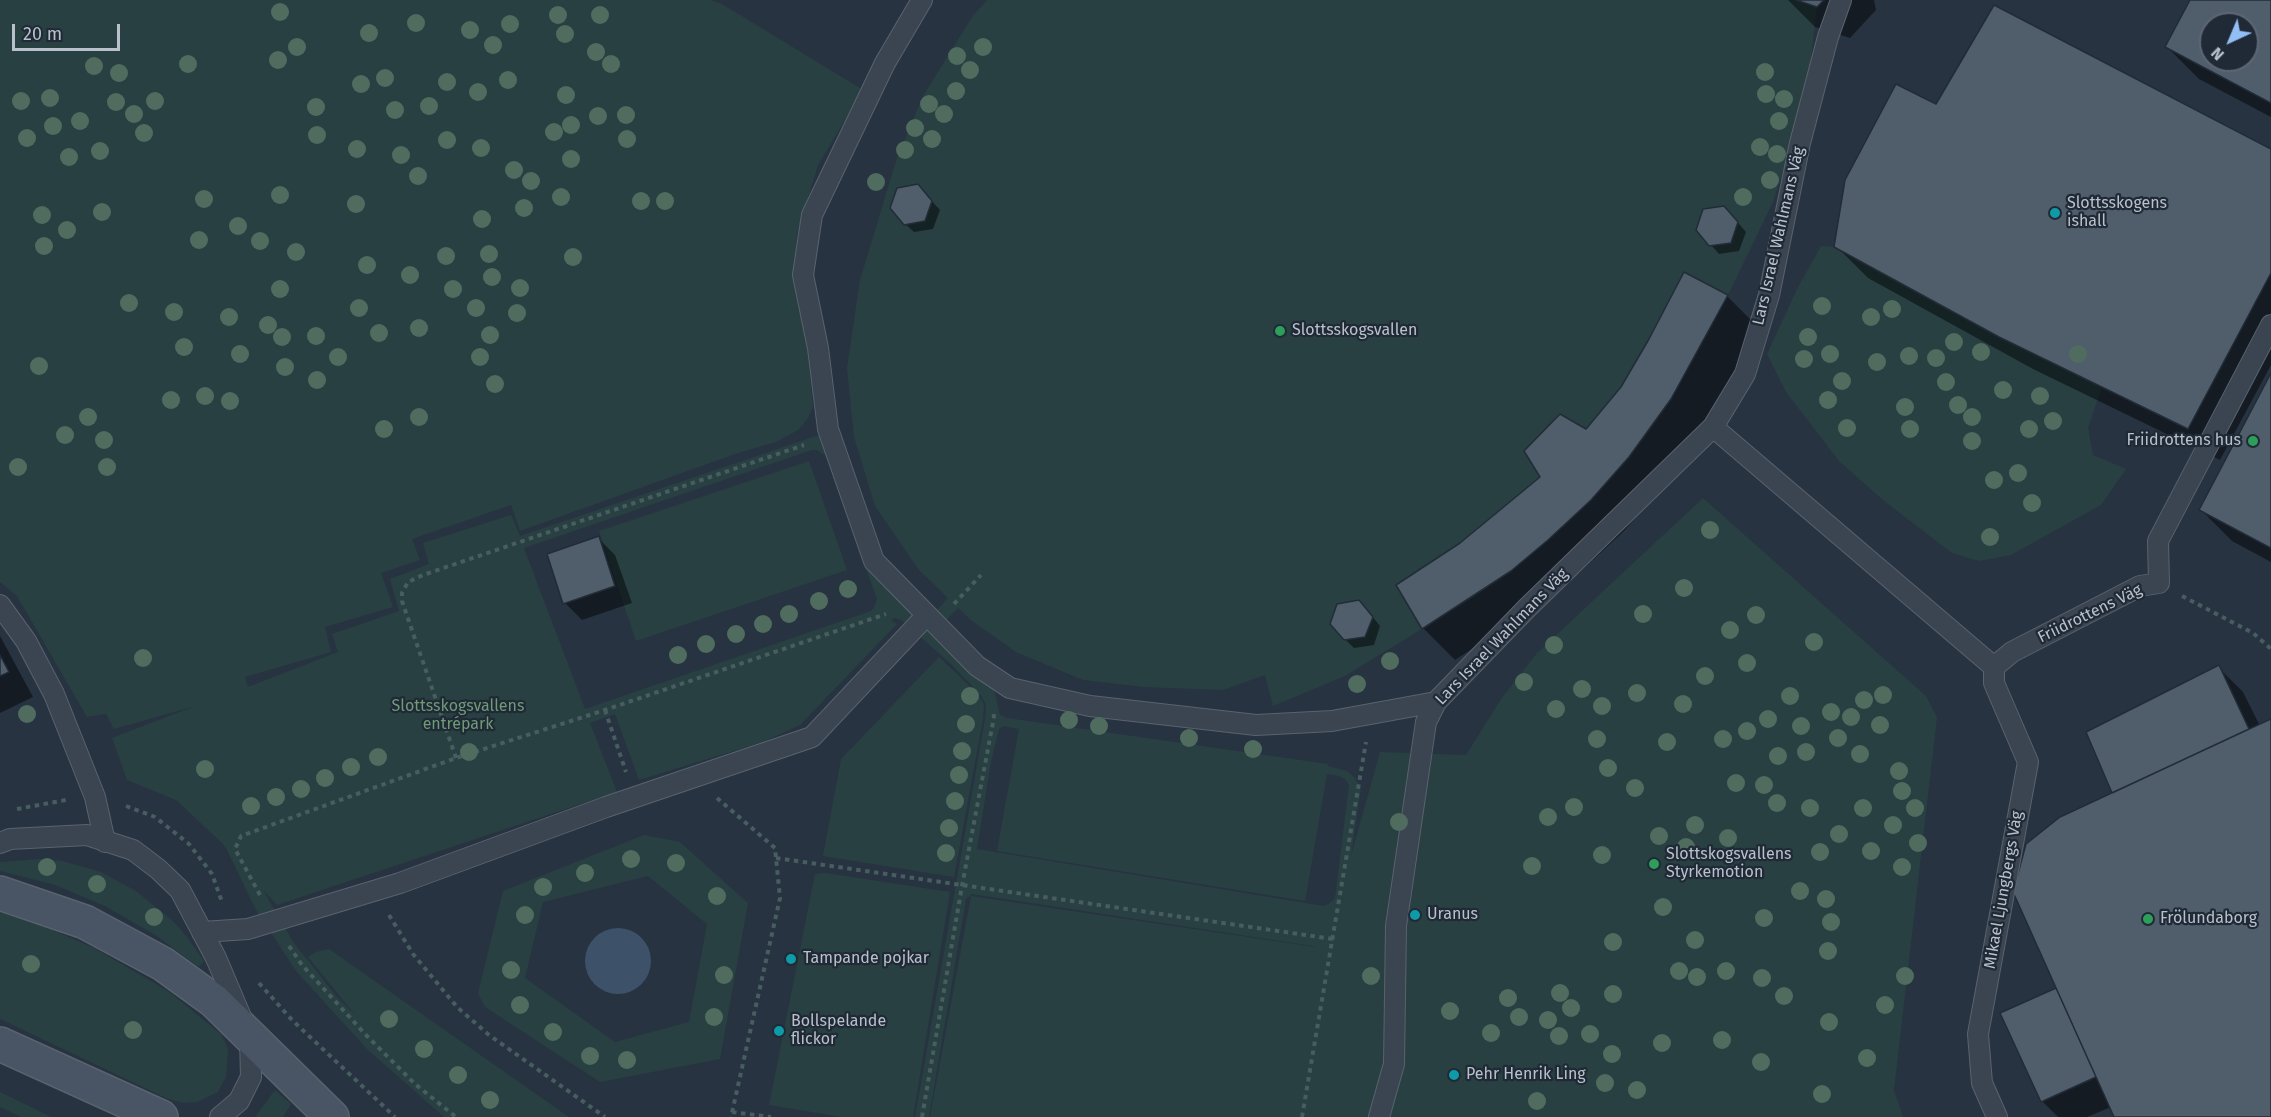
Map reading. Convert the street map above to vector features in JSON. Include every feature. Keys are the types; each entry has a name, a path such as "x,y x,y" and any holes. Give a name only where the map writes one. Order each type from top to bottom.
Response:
{"main road":[{"path":"0,893 85,922 163,964 214,1001 332,1117"},
{"path":"0,1044 161,1117"}],"lane":[{"path":"922,0 885,63 812,215 802,275 818,348 828,429 874,561 976,666 1010,688 1090,706 1256,725 1332,721 1436,702"},
{"name":"Lars Israel Wahlmans Väg","path":"1379,1117 1394,1064 1396,926 1426,722 1436,702 1527,608 1713,427 1745,374 1769,295 1800,143 1828,37 1841,0"},
{"name":"Friidrottens Väg","path":"1994,667 2012,652 2140,586 2159,583 2158,541 2271,326"},
{"path":"1713,427 1994,667"},
{"path":"0,605 26,641 54,694 95,797 105,842"},
{"path":"202,932 248,929 400,883 634,798 812,737 926,616"},
{"name":"Mikael Ljungbergs Väg","path":"1994,667 1994,683 2028,762 1978,1034 1982,1083 1997,1117"},
{"path":"0,843 10,839 87,835 133,850 180,890 216,958 250,1038 251,1077 239,1101 220,1117"}],"path":[{"path":"456,759 402,601 402,593 408,582 807,444"},
{"path":"2159,583 2253,633 2271,649"},
{"path":"456,1117 415,1084 302,965 235,849 241,836 456,759 890,613"},
{"path":"922,1117 994,717 991,700"},
{"path":"605,710 634,798"},
{"path":"1302,1117 1366,753 1367,735"},
{"path":"714,795 775,848 780,898 732,1114 771,1117"},
{"path":"10,811 21,807 95,797"},
{"path":"776,858 1333,939"},
{"path":"386,910 413,954 457,1007 489,1035 605,1117"},
{"path":"254,974 292,1020 395,1117"}],"green space":[{"name":"Slottsskogsvallens entrépark","path":"0,0 711,0 722,4 863,90 818,165 797,234 796,293 808,352 813,407 808,418 798,430 776,442 735,454 520,531 511,505 412,539 420,560 381,573 393,607 325,627 331,652 245,677 248,687 338,652 332,634 399,611 390,579 429,564 423,543 511,515 520,536 816,436 824,436 886,583 926,622 948,598 919,570 875,506 854,437 847,368 860,280 897,158 923,96 972,17 987,0 1796,0 1817,7 1806,100 1773,202 1728,295 1671,399 1629,457 1591,500 1511,571 1474,597 1345,676 1273,706 1265,675 1223,690 1144,687 1083,680 1016,652 972,621 958,608 935,631 994,689 1000,715 1007,718 1328,764 1328,766 1347,771 1361,788 1351,856 1380,752 1466,755 1501,699 1537,653 1703,498 1926,696 1937,717 1894,1090 1903,1117 930,1117 971,896 1315,947 972,894 966,899 929,1117 915,1117 986,704 980,694 951,664 901,620 895,618 891,620 897,624 800,725 763,742 639,780 615,714 590,723 617,792 277,905 263,890 294,943 337,997 356,1016 308,957 316,952 329,949 569,1117 444,1117 368,1050 296,971 256,910 221,842 176,800 127,780 112,738 195,706 114,729 106,714 87,717 17,596 0,582","holes":["817,450 826,456 877,599 874,608 871,611 585,709 524,548","1004,726 1019,729 997,851 1305,901 1327,774 1339,776 1349,785 1335,898 1324,906 977,849 991,762 999,729"]},
{"path":"1821,246 1834,247 1999,337 2103,383 2088,428 2093,455 2126,469 2101,505 2011,555 1979,561 1952,553 1884,501 1839,461 1786,392 1767,354 1797,289"},
{"path":"809,461 847,570 636,641 599,531"},
{"path":"939,657 976,692 984,704 954,877 823,856 841,759"},
{"path":"644,835 680,842 748,903 720,1059 600,1082 485,1007 478,993 503,891","holes":["648,876 707,924 689,1022 615,1042 525,978 543,902"]},
{"path":"41,859 62,861 101,872 136,891 174,922 204,961 199,967 157,936 105,906 55,885 0,871 0,862"},
{"path":"826,873 950,892 913,1117 842,1117 769,1105 815,874"},
{"path":"0,912 48,928 94,948 168,991 221,1034 228,1049 226,1077 218,1092 197,1102 185,1103 168,1099 0,1019"},
{"path":"275,1090 291,1104 283,1117 255,1117"},
{"path":"0,1092 51,1117 21,1117 0,1107"}],"water":[{"path":"618,928 631,930 641,938 649,948 651,961 649,974 641,984 631,992 618,994 605,992 595,984 587,974 585,961 587,948 595,938 605,930"}],"building":[{"path":"1796,0 1824,0 1817,7"},
{"path":"2190,0 2271,0 2271,103 2212,72 2259,72 2259,12 2199,12 2199,65 2165,47"},
{"name":"Slottsskogens ishall","path":"1994,5 2271,149 2271,273 2188,429 1999,337 1834,247 1845,180 1896,84 1936,104"},
{"path":"918,184 932,201 925,221 904,225 890,208 897,188"},
{"path":"1724,206 1738,222 1731,243 1709,246 1696,230 1703,209"},
{"path":"1684,272 1728,295 1671,399 1629,457 1591,500 1511,571 1422,629 1396,585 1460,543 1540,477 1524,451 1560,414 1586,429 1621,387"},
{"name":"Friidrottens hus","path":"2271,373 2271,548 2199,510"},
{"path":"599,536 615,586 563,604 547,554"},
{"path":"1359,600 1373,617 1365,637 1344,640 1330,624 1337,604"},
{"path":"0,655 9,672 0,676"},
{"path":"2219,665 2249,729 2112,793 2086,732"},
{"name":"Frölundaborg","path":"2271,719 2271,1117 2114,1117 2013,892 2026,844 2060,817"},
{"path":"2056,988 2096,1077 2041,1102 2000,1013"}],"place":[{"name":"Slottsskogens ishall","path":"2055,213"},
{"name":"Slottsskogsvallen","path":"1280,331"},
{"name":"Friidrottens hus","path":"2253,441"},
{"name":"Slottskogsvallens Styrkemotion","path":"1654,864"},
{"name":"Uranus","path":"1415,915"},
{"name":"Frölundaborg","path":"2148,919"},
{"name":"Tampande pojkar","path":"791,959"},
{"name":"Bollspelande flickor","path":"779,1031"},
{"name":"Pehr Henrik Ling","path":"1454,1075"}]}
